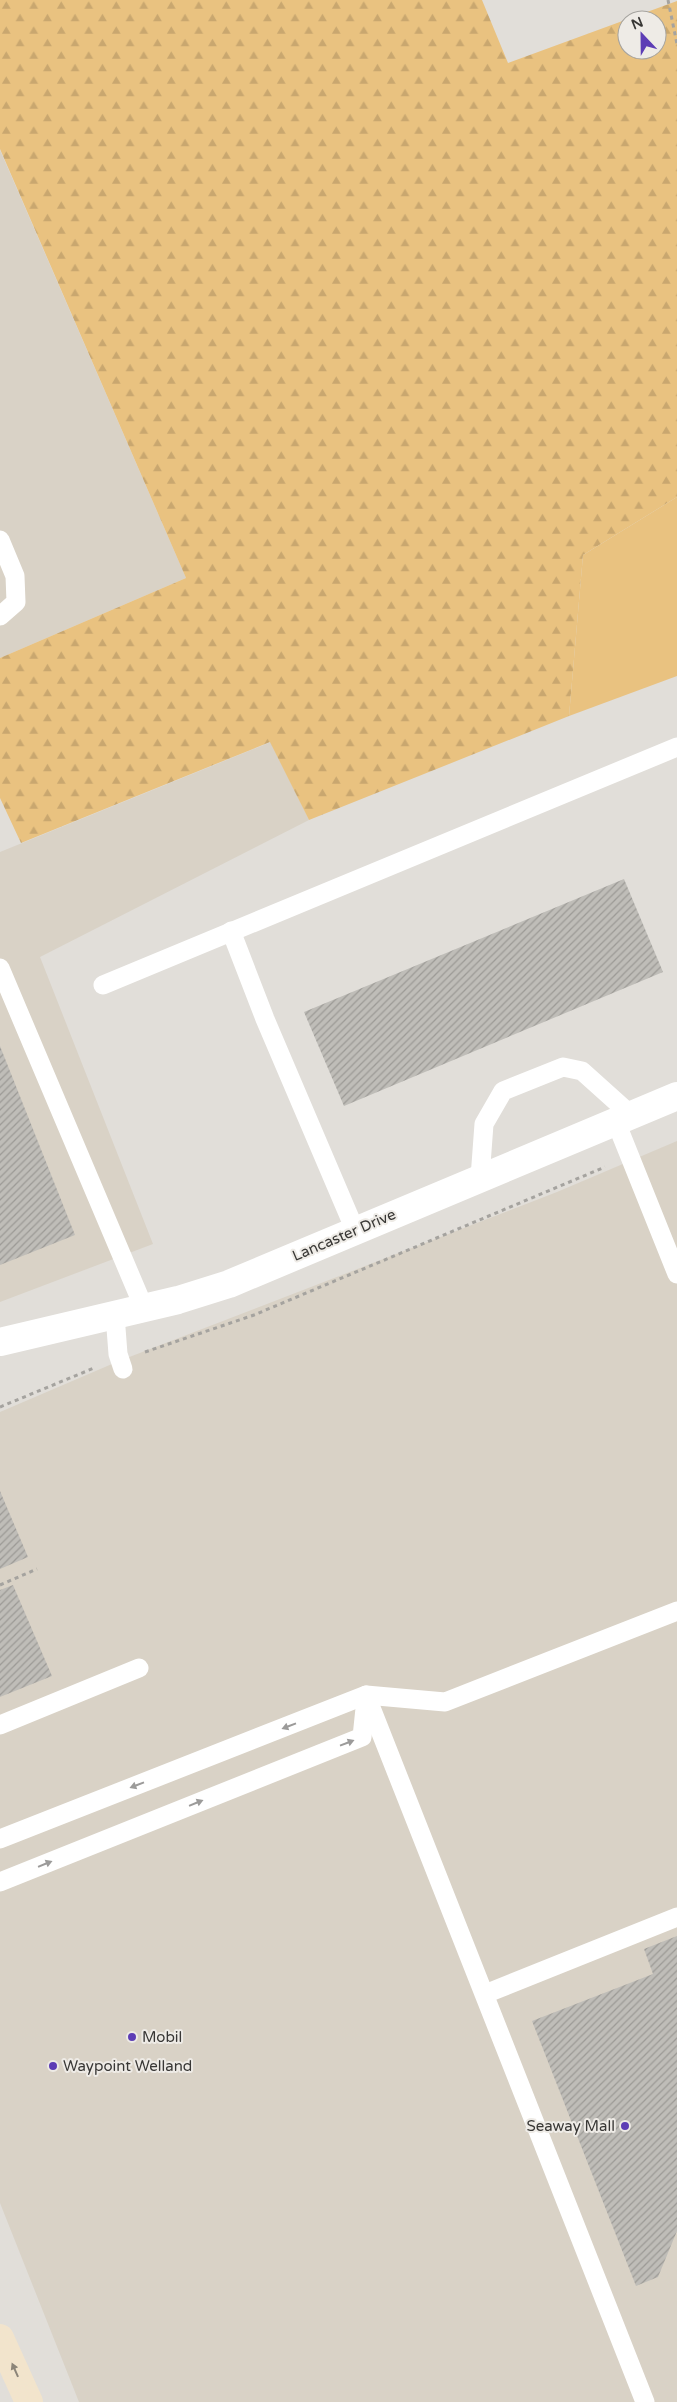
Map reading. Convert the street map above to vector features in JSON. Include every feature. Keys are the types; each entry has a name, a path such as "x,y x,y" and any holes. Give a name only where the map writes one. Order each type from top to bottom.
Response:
{"main road":[{"path":"0,2338 29,2402"}],"street":[{"name":"Lancaster Drive","path":"0,1342 178,1300 228,1284 677,1096"}],"lane":[{"path":"0,540 15,576 16,602 0,616"},
{"path":"103,985 677,747"},
{"path":"231,931 265,1019 355,1230"},
{"path":"0,968 144,1308"},
{"path":"480,1178 484,1124 504,1091 563,1066 582,1071 623,1119 629,1157 677,1274"},
{"path":"115,1315 121,1365"},
{"path":"0,1839 366,1695 445,1702 677,1611"},
{"path":"0,1725 139,1668"},
{"path":"0,1882 362,1737 366,1695"},
{"path":"366,1695 645,2402"},
{"path":"485,1994 677,1917"}],"path":[{"path":"668,0 677,44"},
{"path":"0,1407 69,1377 121,1365 254,1315 629,1157"},
{"path":"0,1585 37,1569"}],"shaded area":[{"path":"0,150 186,578 0,658"},
{"path":"271,742 309,820 40,957 153,1244 0,1302 0,852"},
{"path":"677,1141 677,2402 79,2402 0,2203 0,1412 119,1361 557,1192"}],"green space":[{"path":"0,0 482,0 508,63 617,23 617,60 667,60 667,10 652,10 677,1 677,497 583,555 569,716 309,820 270,742 21,843 0,798 0,658 186,578 0,149"},
{"path":"677,497 677,676 569,716 583,555"}],"building":[{"path":"624,879 663,972 344,1106 304,1012"},
{"path":"0,1046 75,1235 0,1265"},
{"path":"0,1491 28,1557 0,1569"},
{"path":"13,1585 52,1676 0,1697 0,1590"},
{"name":"Seaway Mall","path":"677,1936 677,2231 658,2277 636,2286 532,2021 653,1974 644,1949"}],"place":[{"name":"Mobil","path":"132,2037"},
{"name":"Waypoint Welland","path":"53,2066"},
{"name":"Seaway Mall","path":"625,2126"}]}
